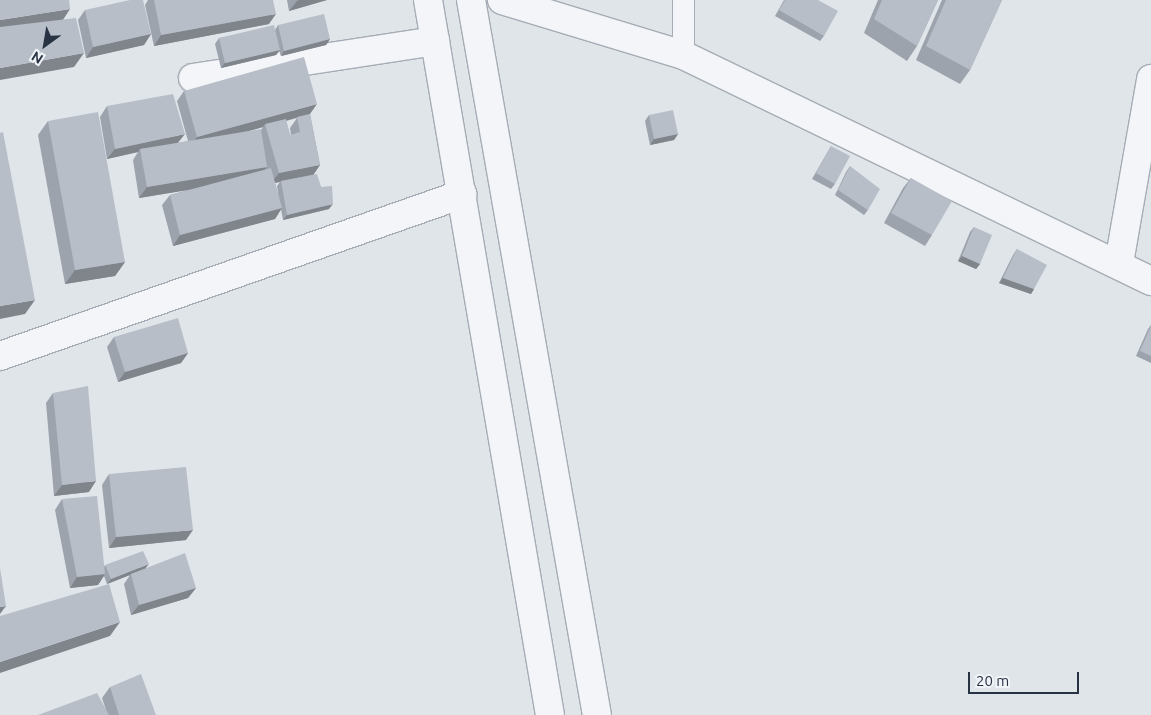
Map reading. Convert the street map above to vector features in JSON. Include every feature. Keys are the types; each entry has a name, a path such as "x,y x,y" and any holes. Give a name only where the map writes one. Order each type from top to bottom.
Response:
{"street":[{"path":"428,0 550,715"},
{"path":"471,0 597,715"},
{"path":"502,0 683,55 1119,263 1151,281"},
{"path":"193,78 435,41"},
{"path":"1119,263 1151,79"},
{"path":"0,356 462,194"}],"lane":[{"path":"683,0 683,55"}],"building":[{"path":"0,0 69,0 70,9 0,20"},
{"path":"130,0 143,0 151,34 93,47 85,10"},
{"path":"154,0 273,0 276,14 161,35"},
{"path":"785,0 818,0 838,11 824,36 779,10"},
{"path":"882,0 938,0 917,46 874,19"},
{"path":"946,0 1002,0 970,70 926,46"},
{"path":"324,14 330,39 284,51 278,25"},
{"path":"76,18 84,53 0,68 0,27"},
{"path":"274,25 280,50 225,63 219,38"},
{"path":"304,57 317,104 197,137 184,91"},
{"path":"173,94 185,134 115,149 107,106"},
{"path":"673,110 678,134 654,139 649,115"},
{"path":"98,112 125,262 75,270 48,121"},
{"path":"310,114 320,165 279,173 265,124 286,119 290,135 300,132 297,117"},
{"path":"261,129 267,167 147,187 140,149"},
{"path":"3,132 35,300 0,306 0,133"},
{"path":"831,146 850,156 835,184 816,173"},
{"path":"850,166 880,189 868,210 838,190"},
{"path":"271,168 282,208 180,235 170,195"},
{"path":"317,174 321,187 332,186 333,204 287,215 281,181"},
{"path":"911,178 952,201 932,235 891,213"},
{"path":"974,227 992,235 980,264 962,256"},
{"path":"1017,249 1047,265 1034,289 1003,278"},
{"path":"178,318 188,353 125,372 114,337"},
{"path":"1151,326 1151,356 1140,351"},
{"path":"88,386 96,481 62,485 53,393"},
{"path":"186,467 193,530 116,537 109,474"},
{"path":"97,496 105,574 77,577 62,499"},
{"path":"143,551 149,564 111,579 105,565"},
{"path":"185,553 196,588 139,605 131,574"},
{"path":"0,568 6,606 0,607"},
{"path":"109,584 120,622 0,662 0,616"},
{"path":"141,674 156,715 119,715 110,687"},
{"path":"97,693 109,715 38,715"}]}
